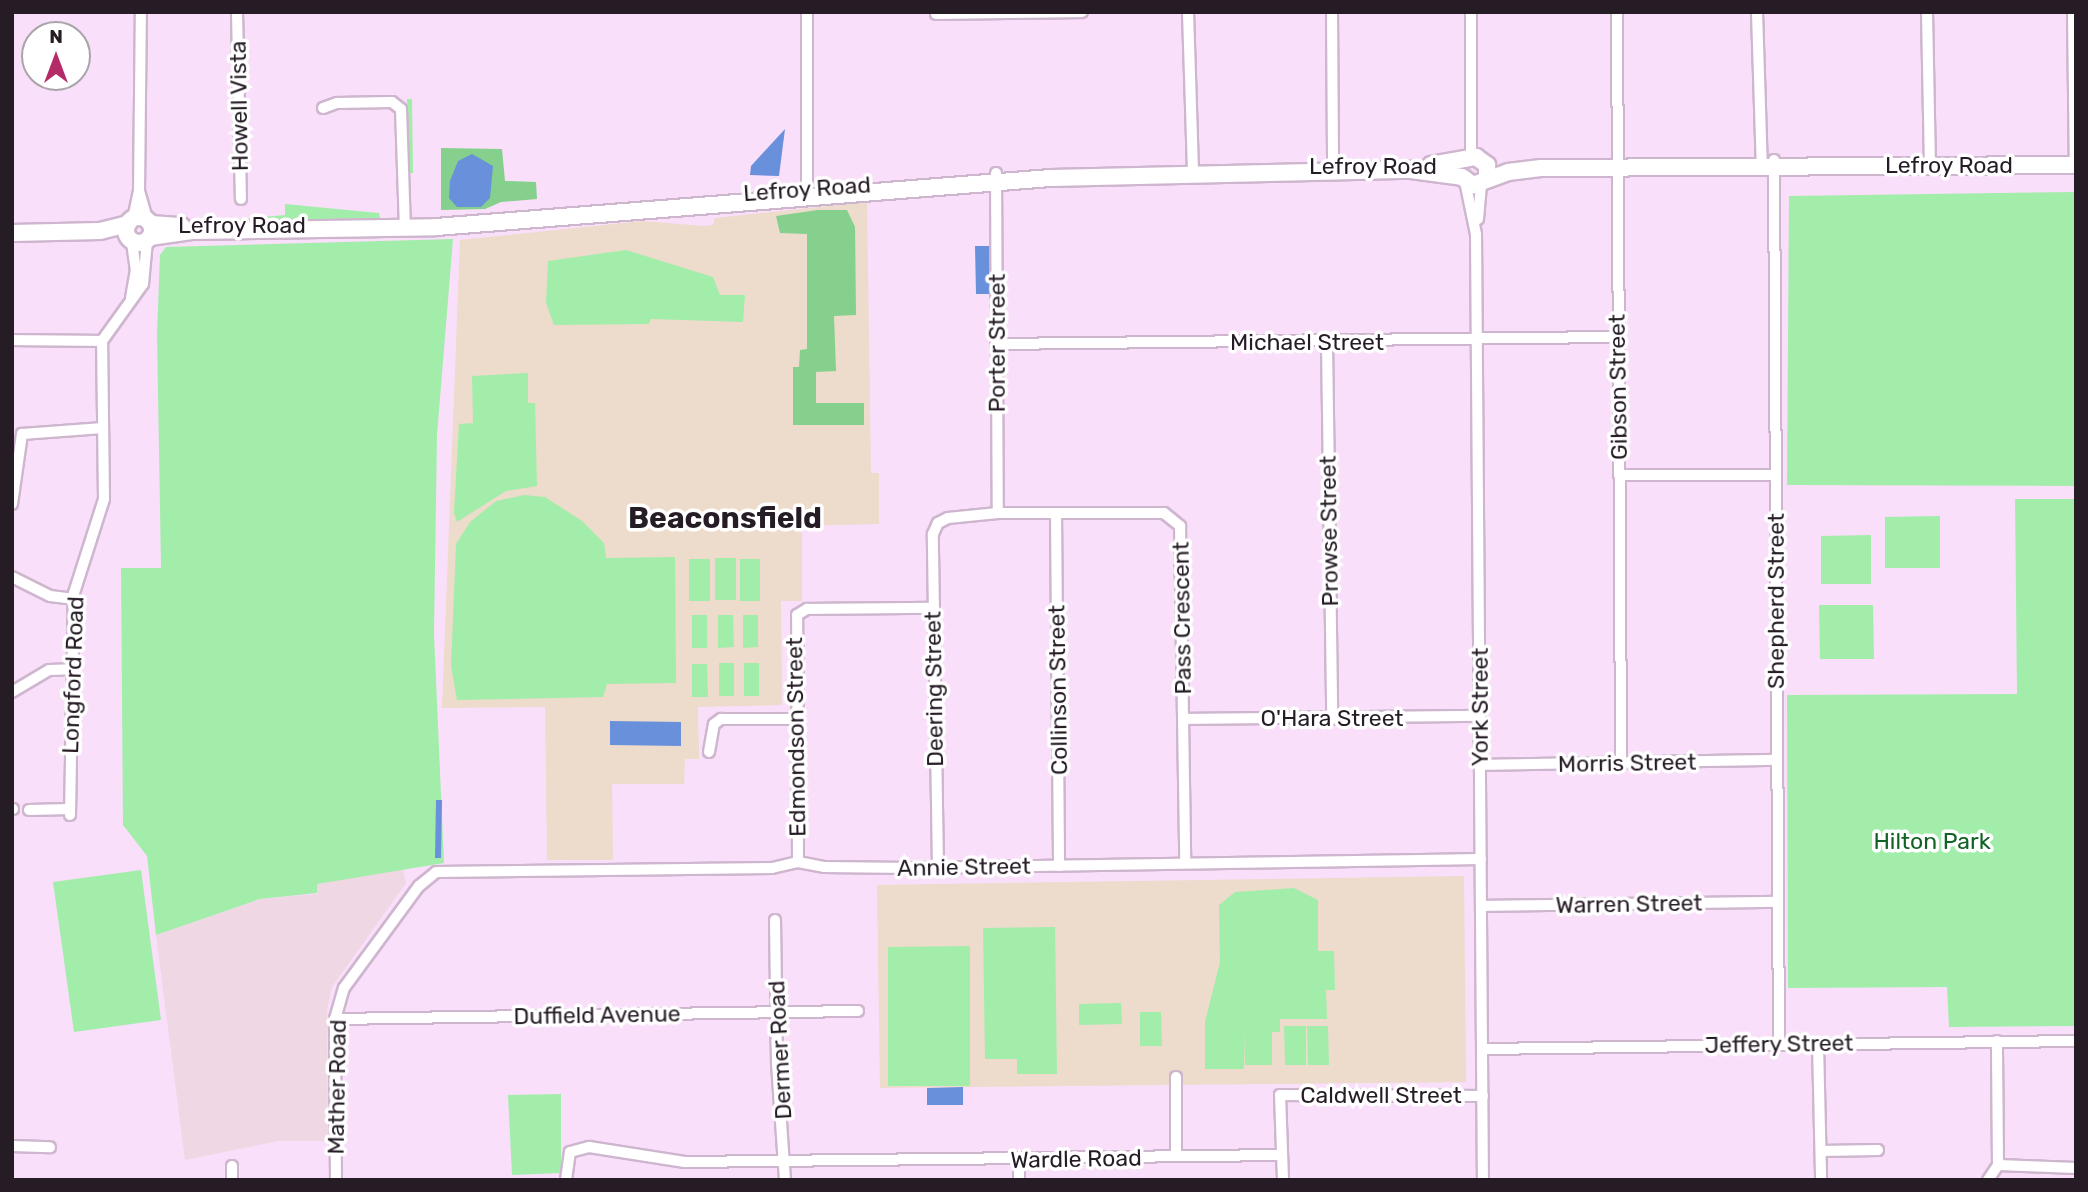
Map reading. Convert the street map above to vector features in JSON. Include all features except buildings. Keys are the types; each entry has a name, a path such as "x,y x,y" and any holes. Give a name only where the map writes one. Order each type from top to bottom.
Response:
{"street":[{"path":"12,340 102,341 131,298 144,284 139,191 141,12"},
{"name":"Howell Vista","path":"237,12 241,199"},
{"path":"807,12 807,193"},
{"path":"936,14 1082,12"},
{"path":"1188,12 1193,173"},
{"path":"1332,12 1333,169"},
{"name":"York Street","path":"1472,12 1478,340 1483,1180"},
{"name":"Gibson Street","path":"1617,12 1617,337 1622,763"},
{"name":"Shepherd Street","path":"1757,12 1768,163 1776,475 1775,760 1779,1043"},
{"path":"1927,12 1930,161"},
{"path":"2073,12 2075,161"},
{"path":"323,108 337,103 398,104 406,181 405,224"},
{"name":"Lefroy Road","path":"12,233 405,224 996,177 1333,169 1475,171 1617,164 2075,161"},
{"name":"York Street","path":"1475,171 1476,234"},
{"name":"Porter Street","path":"996,177 998,513"},
{"name":"Michael Street","path":"996,344 1617,337"},
{"name":"Longford Road","path":"29,810 70,812 73,599 80,566 104,506 102,341"},
{"name":"Prowse Street","path":"1327,342 1332,719"},
{"path":"12,504 19,437 28,430 103,428"},
{"path":"1619,475 1776,475"},
{"name":"Pass Crescent","path":"948,518 998,513 1164,513 1180,526 1185,863"},
{"name":"Collinson Street","path":"1056,514 1059,866"},
{"name":"Deering Street","path":"938,868 932,608 933,534 938,523 948,518"},
{"path":"12,577 50,596 73,599"},
{"name":"Edmondson Street","path":"798,862 795,621 799,612 932,608"},
{"path":"12,692 49,670 72,669"},
{"name":"O'Hara Street","path":"1184,719 1480,716"},
{"path":"709,752 715,724 721,719 796,719"},
{"name":"Morris Street","path":"1480,765 1775,760"},
{"name":"Annie Street","path":"449,872 772,868 798,862 824,867 938,868 1481,859"},
{"name":"Mather Road","path":"336,1180 335,1018 344,988 419,886 436,872 449,872"},
{"name":"Warren Street","path":"1481,906 1776,902"},
{"name":"Dermer Road","path":"775,920 778,1012 776,1063 785,1180"},
{"name":"Duffield Avenue","path":"335,1018 858,1011"},
{"path":"1987,1180 1998,1165 1997,1041"},
{"name":"Jeffery Street","path":"1482,1049 2076,1041"},
{"path":"1818,1043 1821,1180"},
{"path":"1176,1077 1176,1156"},
{"name":"Caldwell Street","path":"1282,1155 1280,1095 1483,1096"},
{"path":"12,1146 50,1147"},
{"name":"Wardle Road","path":"566,1180 566,1160 577,1148 619,1150 675,1162 785,1163 1282,1155"},
{"path":"1821,1150 1878,1150"},
{"path":"1282,1155 1283,1180"},
{"path":"1019,1160 1019,1180"},
{"path":"1998,1165 2076,1168"},
{"path":"232,1166 232,1180"}],"shaded area":[{"path":"867,202 871,473 879,473 879,524 802,526 802,601 781,601 782,705 698,707 699,759 685,759 684,784 612,784 613,860 547,860 545,707 442,708 460,240 643,221 703,226 713,225 715,218"},
{"path":"398,848 406,883 332,987 327,1010 328,1141 278,1141 185,1160 156,935 261,899 317,894 317,884 325,883 324,860"},
{"path":"1464,876 1466,1082 880,1088 877,885"}],"green space":[{"path":"407,99 412,99 413,173 409,173"},
{"path":"441,148 502,149 505,181 536,182 537,199 501,202 485,209 441,210"},
{"path":"2076,192 2076,486 1787,485 1789,196"},
{"path":"285,204 379,213 380,218 220,221 285,215"},
{"path":"818,210 847,210 855,227 856,315 834,316 836,371 816,372 816,403 864,403 864,425 793,425 793,367 799,367 800,350 807,349 807,234 780,233 776,216"},
{"path":"453,239 437,435 434,634 444,863 317,884 317,893 260,899 156,935 147,856 123,825 121,568 161,568 157,334 160,255 166,247"},
{"path":"626,250 713,277 720,295 745,295 743,322 651,319 649,324 554,325 546,303 548,261"},
{"path":"528,373 528,403 535,403 537,486 506,491 457,522 454,513 459,424 473,423 472,376"},
{"path":"524,495 545,497 582,521 604,543 606,558 675,557 676,683 607,684 603,697 457,700 451,666 456,544 470,522 496,501"},
{"name":"Hilton Park","path":"2015,499 2076,499 2076,1026 1949,1027 1947,987 1788,988 1787,695 2017,694"},
{"path":"1940,516 1940,568 1885,568 1885,517"},
{"path":"1871,535 1871,584 1821,584 1821,536"},
{"path":"715,558 736,558 736,600 715,600"},
{"path":"689,559 710,559 710,601 689,601"},
{"path":"740,559 760,559 760,601 740,601"},
{"path":"1819,605 1873,605 1874,659 1820,659"},
{"path":"692,615 707,615 707,648 692,648"},
{"path":"718,615 733,615 734,647 718,648"},
{"path":"743,615 758,615 758,647 743,648"},
{"path":"719,663 734,663 734,696 719,696"},
{"path":"744,663 759,663 759,696 744,696"},
{"path":"692,664 707,664 708,697 692,697"},
{"path":"141,870 161,1020 74,1032 53,882"},
{"path":"1294,888 1318,900 1318,951 1334,951 1335,990 1326,990 1327,1019 1280,1019 1280,1032 1272,1032 1272,1065 1245,1065 1244,1032 1244,1069 1205,1069 1205,1022 1220,962 1219,905 1235,892"},
{"path":"1055,927 1057,1074 1017,1074 1017,1059 985,1059 983,928"},
{"path":"970,946 970,1086 888,1086 888,947"},
{"path":"1121,1003 1122,1024 1079,1025 1079,1004"},
{"path":"1140,1012 1161,1012 1162,1046 1140,1046"},
{"path":"1284,1026 1306,1026 1306,1065 1285,1065"},
{"path":"1307,1026 1328,1026 1329,1065 1308,1065"},
{"path":"561,1094 561,1173 512,1175 508,1095"}],"water":[{"path":"785,129 779,176 750,175 751,166"},
{"path":"472,154 493,166 490,198 481,207 457,207 449,198 450,181 458,161"},
{"path":"975,246 990,246 991,294 976,294"},
{"path":"610,721 681,722 681,746 610,745"},
{"path":"436,800 442,800 441,858 435,858"},
{"path":"963,1087 963,1105 927,1105 927,1088"}],"district":[{"name":"Beaconsfield","path":"725,518"}]}
